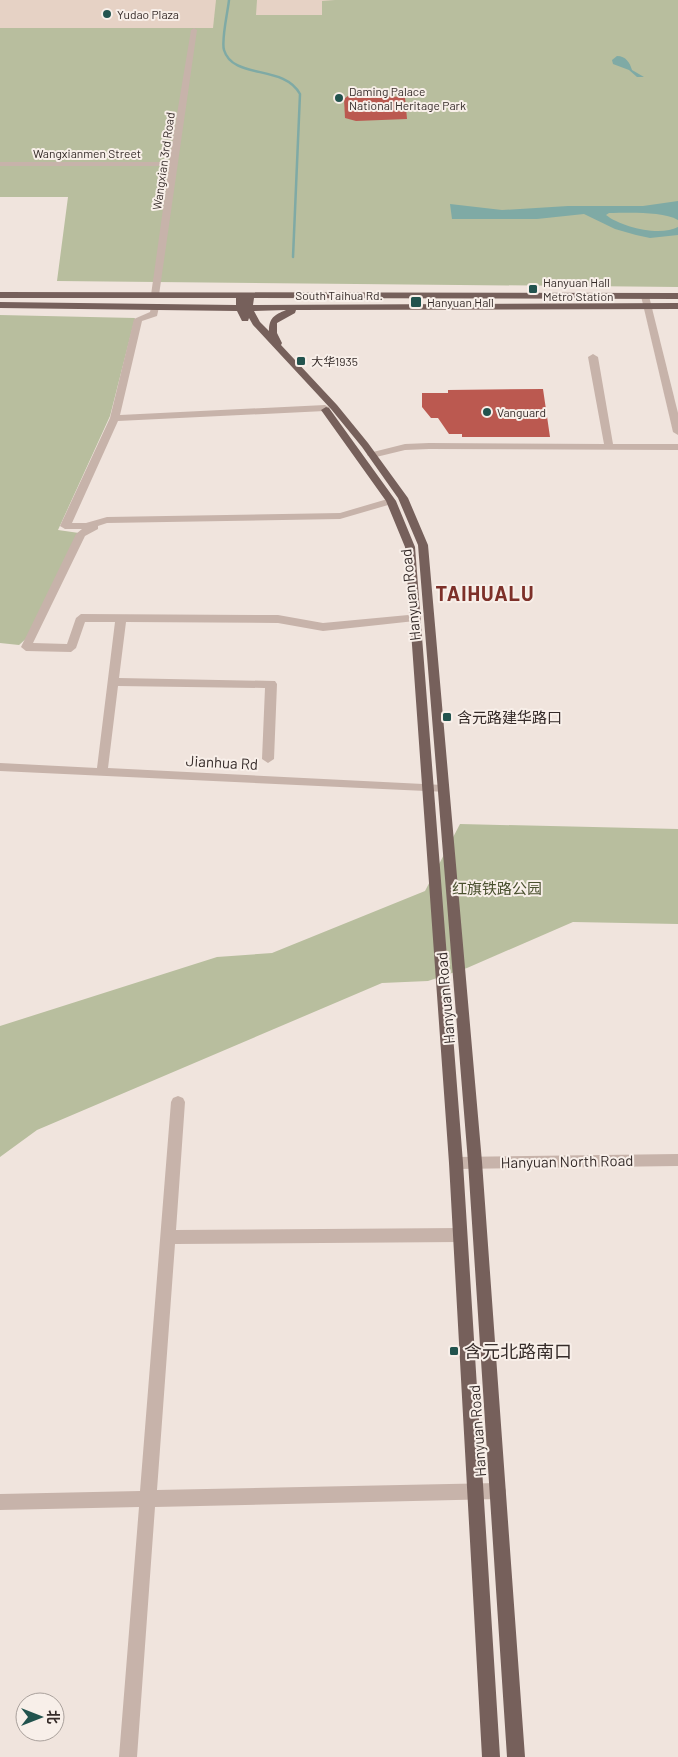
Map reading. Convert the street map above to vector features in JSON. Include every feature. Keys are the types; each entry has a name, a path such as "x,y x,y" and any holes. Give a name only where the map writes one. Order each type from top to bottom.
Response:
{"main road":[{"name":"South Taihua Rd.","path":"0,295 155,295 313,308 678,306"},
{"name":"South Taihua Rd.","path":"0,306 155,307 245,302 678,296"},
{"name":"Hanyuan Road","path":"245,302 256,323 334,407 372,455 403,498 423,545 475,1162 516,1757"},
{"name":"Hanyuan Road","path":"245,302 248,325 316,396 391,501 410,547 456,1163 491,1757"},
{"path":"282,352 273,333 273,322 286,313 313,308"}],"street":[{"name":"Wangxian 3rd Road","path":"155,295 194,30"},
{"name":"Wangxianmen Street","path":"0,164 173,164"},
{"path":"645,296 678,432"},
{"path":"155,307 154,314 138,319 115,418 65,526 86,526 107,520 340,516 391,501"},
{"path":"593,357 609,446"},
{"path":"115,418 324,408"},
{"path":"372,455 405,447 678,447"},
{"path":"107,520 81,534 26,647 71,648 81,618 278,619 323,627 416,617"},
{"path":"102,772 121,619"},
{"path":"113,682 271,684 268,759"},
{"name":"Jianhua Rd","path":"0,769 102,772 443,789"},
{"path":"128,1757 178,1102"},
{"name":"Hanyuan North Road","path":"456,1163 678,1160"},
{"path":"168,1237 460,1235"},
{"path":"0,1502 498,1491"}],"green space":[{"name":"Daming Palace National Heritage Park","path":"0,0 678,0 678,287 57,281 68,197 0,197"},
{"path":"0,315 135,318 110,416 58,530 79,533 29,636 19,645 0,643"},
{"name":"红旗铁路公园","path":"460,824 678,829 678,924 573,922 467,968 428,981 382,983 37,1130 0,1157 0,1026 217,957 272,953 425,891"}],"shaded area":[{"name":"Yudao Plaza","path":"0,0 216,0 213,28 0,28"},
{"path":"257,0 335,0 322,1 322,15 256,15"}],"water":[{"path":"617,56 629,62 632,70 644,77 637,77 629,70 613,64 612,60"},
{"path":"678,201 678,220 663,215 645,213 609,213 606,215 631,227 651,231 670,230 678,227 678,235 650,238 615,229 584,214 537,219 452,219 450,204 502,210 568,206 643,206"}],"building":[{"path":"349,95 405,97 407,119 356,121 345,118 344,99"},
{"name":"Vanguard","path":"543,389 550,437 462,437 462,434 449,434 438,418 431,418 422,407 422,393 448,393 448,390"}],"waterway":[{"path":"229,0 223,45 229,59 237,65 283,79 293,85 300,94 293,257"}],"place":[{"name":"Yudao Plaza","path":"107,14"},
{"name":"Daming Palace National Heritage Park","path":"339,98"},
{"name":"Hanyuan Hall Metro Station","path":"533,289"},
{"name":"Hanyuan Hall","path":"416,302"},
{"name":"大华1935","path":"301,361"},
{"name":"Vanguard","path":"487,412"},
{"name":"含元路建华路口","path":"447,717"},
{"name":"含元北路南口","path":"454,1351"}],"district":[{"name":"TAIHUALU","path":"485,593"}]}
